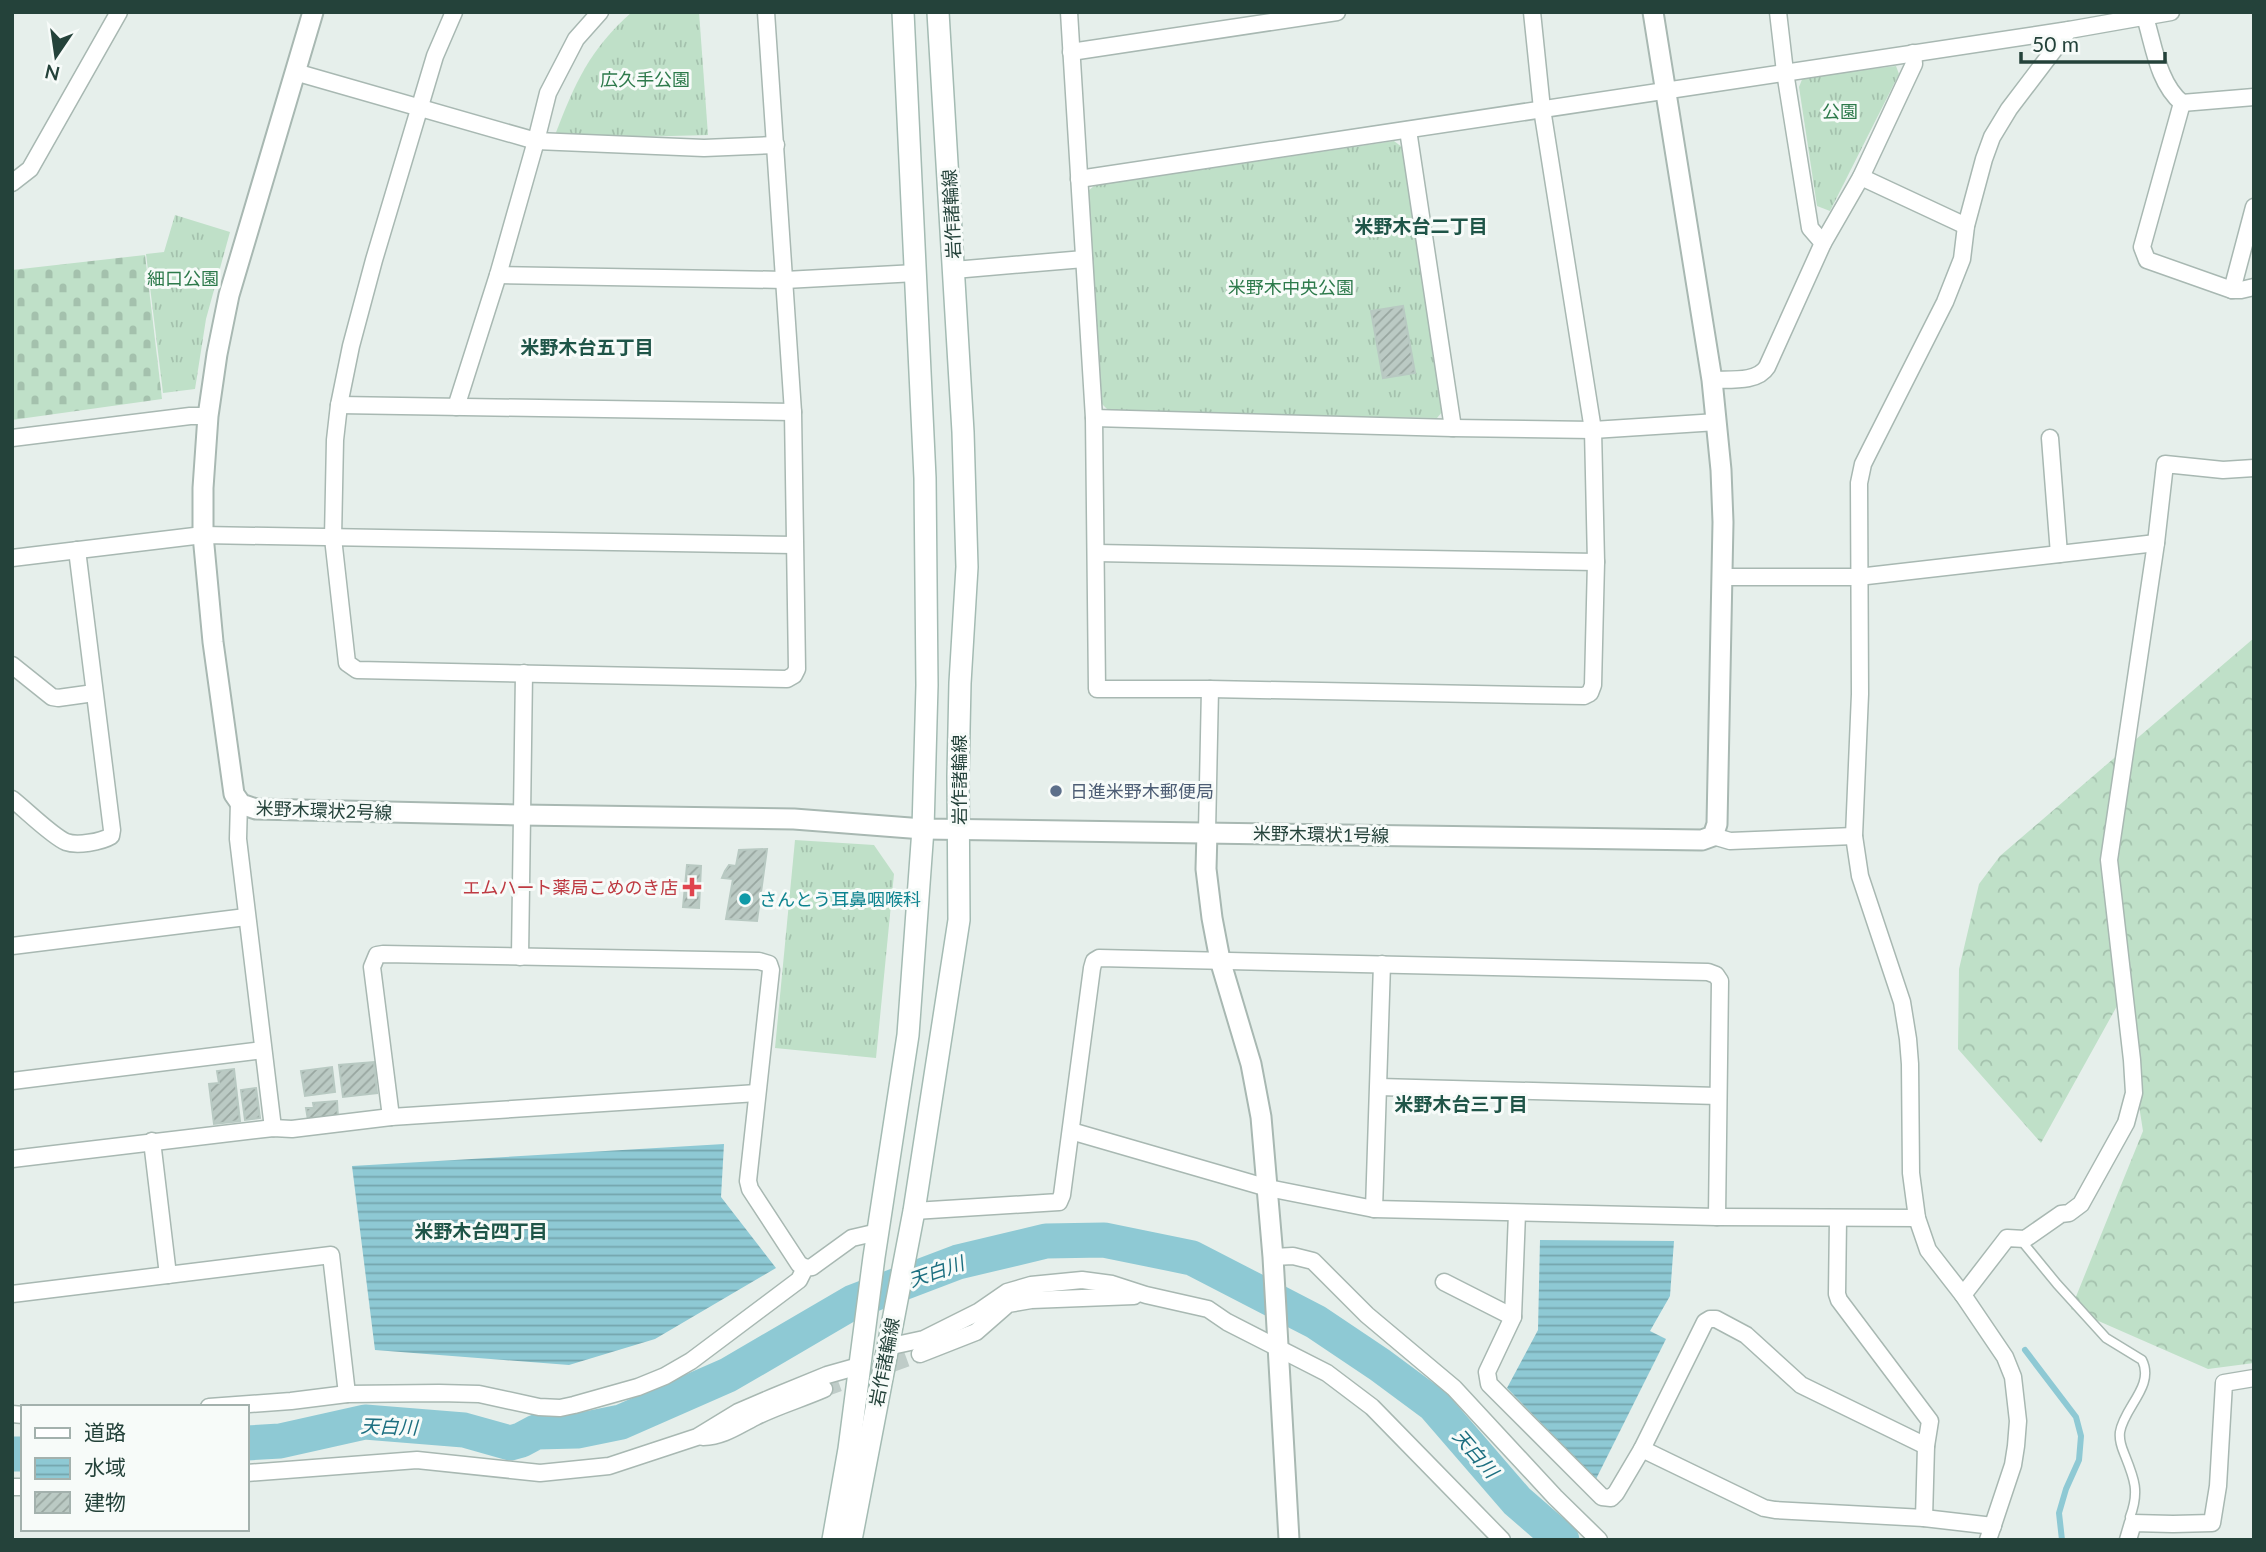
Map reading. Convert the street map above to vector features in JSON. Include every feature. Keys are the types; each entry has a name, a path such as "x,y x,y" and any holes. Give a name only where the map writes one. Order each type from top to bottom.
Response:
{"main road":[{"name":"岩作諸輪線","path":"833,1540 849,1449 874,1257 908,1035 923,829 927,685 925,478 902,12"},
{"name":"岩作諸輪線","path":"850,1540 914,1211 959,920 960,683 967,567 963,432 938,12"}],"street":[{"path":"12,183 30,169 119,12"},
{"name":"米野木環状2号線","path":"313,12 229,295 208,416 203,535 213,642 234,794 239,801 247,807 257,809 794,819 923,829"},
{"path":"454,12 435,56 418,108 351,346 339,405 335,440 333,538 347,663 357,670 787,679 794,675 797,669 793,412 766,12"},
{"path":"456,407 498,275 548,93 576,39 600,12"},
{"path":"1069,12 1094,418 1097,689 1584,696 1590,693 1594,685 1597,562 1593,430 1542,108 1532,12"},
{"path":"1071,52 1337,12"},
{"path":"1653,12 1712,380 1721,470 1722,577 1717,824 1714,833 1730,841 1854,836"},
{"path":"1778,12 1810,228 1823,243"},
{"path":"1079,178 2069,30 2171,12"},
{"path":"2145,15 2165,85 2182,103 2254,97"},
{"path":"1642,1449 1764,1508 1924,1518 1991,1533 2013,1465 2018,1421 2013,1377 2005,1357 1963,1294 1927,1250 1917,1219 1911,1173 1910,1063 1902,1002 1860,876 1854,836 1860,694 1860,474 1945,302 1962,259 1966,226 1984,159 1999,124 2069,30"},
{"path":"1712,380 1755,377 1764,373 1823,243 1861,177 1914,64 1913,53"},
{"path":"295,72 536,142 705,148 776,145"},
{"path":"2182,103 2142,247 2143,255 2147,260 2232,290 2254,287"},
{"path":"1408,130 1453,428"},
{"path":"1861,177 1966,226"},
{"path":"2232,290 2254,207"},
{"path":"954,270 1084,259"},
{"path":"498,275 785,280 916,273"},
{"path":"339,405 793,412"},
{"path":"12,438 208,416"},
{"path":"1094,418 1593,430 1717,422"},
{"path":"2050,438 2059,554"},
{"path":"1963,1294 2007,1238 2025,1239 2061,1214 2069,1213 2081,1204 2126,1123 2134,1093 2132,1060 2109,860 2156,543 2165,464 2223,470 2254,468"},
{"path":"12,558 203,535 794,545"},
{"path":"1722,577 1858,578 2156,543"},
{"path":"12,799 64,841 75,843 111,836 77,550"},
{"path":"1097,553 1597,562"},
{"path":"12,665 52,696 58,698 94,693"},
{"path":"520,957 524,673"},
{"path":"1210,689 1206,869 1220,960 1255,1085 1261,1117 1273,1262 1289,1540"},
{"path":"239,801 238,839 246,917 273,1128"},
{"name":"米野木環状1号線","path":"923,829 1702,840 1714,833"},
{"path":"12,946 246,917"},
{"path":"391,1117 373,967 377,956 760,961 769,964 771,970 748,1181 750,1189 799,1264 805,1268 812,1267 852,1238 878,1232"},
{"path":"914,1211 1059,1202 1094,961 1099,958 1708,971 1720,981 1717,1217"},
{"path":"1374,1209 1382,964"},
{"path":"12,1081 263,1050"},
{"path":"1379,1087 1718,1096"},
{"path":"12,1159 152,1141 391,1117 757,1093"},
{"path":"1071,1131 1268,1188 1374,1209 1917,1219"},
{"path":"152,1141 168,1275"},
{"path":"1517,1213 1513,1317 1487,1372 1489,1384 1602,1497 1611,1498 1616,1493 1642,1449 1705,1322 1710,1319 1716,1319 1746,1335 1801,1385 1926,1446"},
{"path":"1838,1219 1839,1300 1928,1416 1930,1426 1926,1446 1924,1518"},
{"path":"12,1294 331,1255 347,1394"},
{"path":"1273,1262 1293,1256 1313,1261 1367,1315 1454,1388 1555,1497 1600,1540"},
{"path":"236,1405 347,1394 479,1394 560,1408 638,1387 665,1376 691,1361 799,1280 805,1268"},
{"path":"888,1342 924,1339 978,1312 1007,1292 1031,1285 1082,1280 1112,1284 1208,1309 1227,1322 1327,1373 1372,1407 1502,1540"},
{"path":"1444,1282 1513,1317"},
{"path":"920,1354 976,1332 1008,1304 1031,1300 1146,1295"},
{"path":"248,1473 417,1460 540,1473 609,1466 696,1437 738,1412 827,1374 859,1366"},
{"path":"2128,1540 2133,1523 2212,1522 2218,1486 2224,1383 2254,1378"},
{"path":"696,1437 718,1436 755,1417 824,1390"}],"lane":[{"path":"2025,1239 2025,1245 2106,1338 2142,1360 2145,1365 2142,1387 2128,1410 2120,1433 2120,1442 2137,1492 2130,1517 2133,1523"}],"green space":[{"name":"広久手公園","path":"632,12 699,12 708,135 561,139 555,135 585,68 605,40"},
{"name":"公園","path":"1896,66 1899,74 1830,211 1817,206 1799,87 1803,77"},
{"name":"米野木中央公園","path":"1394,141 1402,147 1443,411 1437,418 1110,412 1102,404 1087,192 1095,185"},
{"name":"細口公園","path":"175,215 230,232 206,319 195,389 163,393 146,254 164,252"},
{"path":"145,255 162,399 12,420 12,270"},
{"path":"2254,638 2254,1363 2208,1369 2071,1309 2143,1131 2122,997 2041,1143 1958,1049 1959,969 1979,884 2000,856"},
{"path":"795,840 874,845 894,874 876,1058 775,1048"}],"water":[{"path":"724,1144 721,1197 776,1268 655,1339 569,1365 375,1350 352,1166"},
{"path":"1540,1240 1674,1241 1670,1296 1650,1331 1666,1339 1596,1479 1507,1388 1538,1330"}],"building":[{"path":"1403,306 1415,373 1383,378 1371,311"},
{"name":"さんとう耳鼻咽喉科","path":"767,849 757,921 726,919 733,879 722,878 725,871 729,865 736,866 739,850"},
{"name":"エムハート薬局こめのき店","path":"687,865 701,866 699,908 683,907"},
{"path":"374,1062 377,1093 343,1097 339,1065"},
{"path":"332,1067 335,1092 305,1096 301,1071"},
{"path":"234,1069 240,1121 214,1124 209,1084 219,1083 217,1071"},
{"path":"256,1088 260,1118 245,1120 241,1090"},
{"path":"337,1101 338,1118 308,1120 306,1108 314,1108 313,1103"}],"waterway":[{"name":"天白川","path":"248,1443 280,1441 365,1422 464,1430 510,1443 536,1432 577,1431 621,1422 728,1375 853,1302 958,1262 1046,1241 1104,1240 1192,1258 1316,1322 1434,1405 1517,1501 1562,1540"},
{"path":"2025,1350 2076,1417 2081,1436 2079,1460 2059,1513 2062,1540"},
{"name":"天白川","path":"12,1454 21,1454"}],"tunnel":[{"path":"824,1389 920,1354"}],"place":[{"name":"日進米野木郵便局","path":"1056,791"},
{"name":"エムハート薬局こめのき店","path":"692,887"},
{"name":"さんとう耳鼻咽喉科","path":"745,899"}],"district":[{"name":"米野木台二丁目","path":"1421,225"},
{"name":"米野木台五丁目","path":"587,346"},
{"name":"米野木台三丁目","path":"1461,1103"},
{"name":"米野木台四丁目","path":"481,1230"}]}
